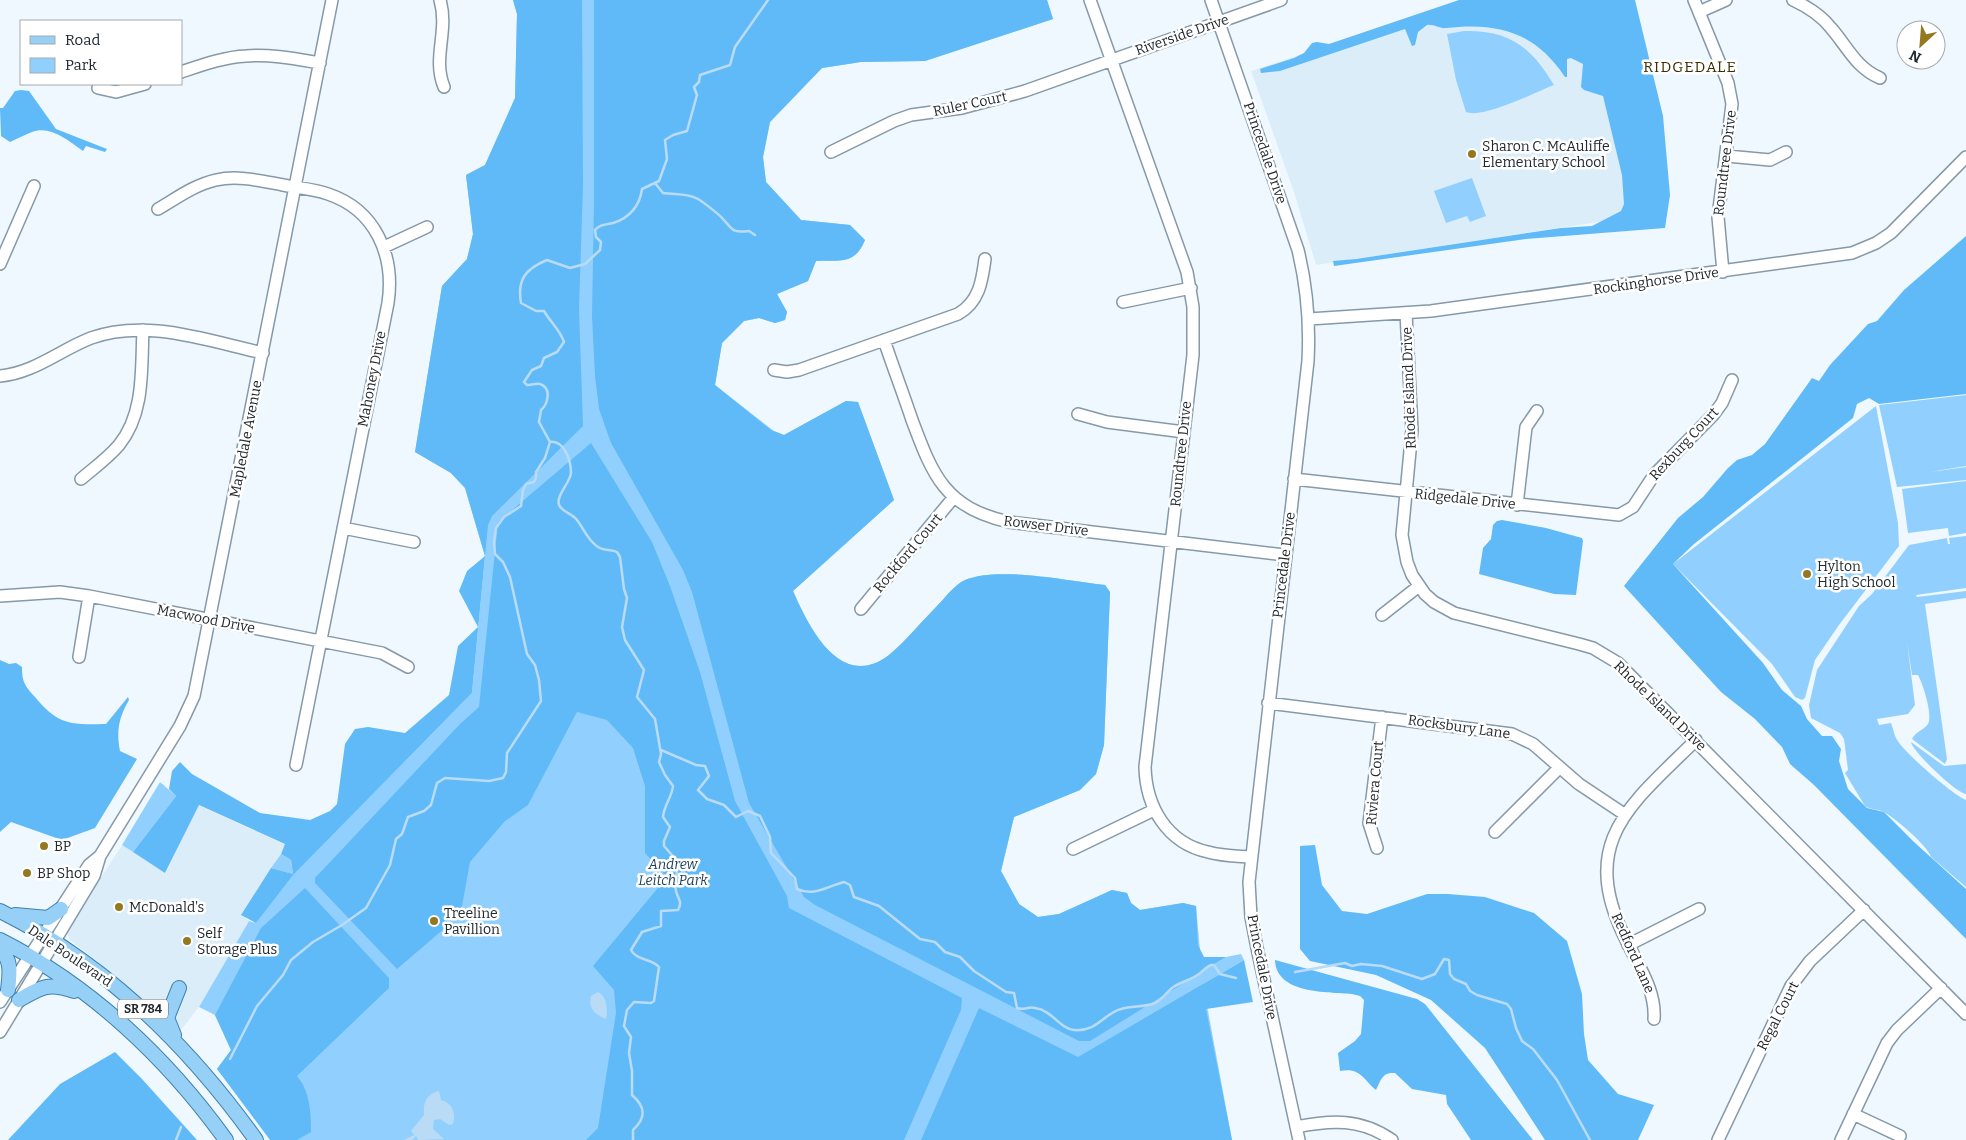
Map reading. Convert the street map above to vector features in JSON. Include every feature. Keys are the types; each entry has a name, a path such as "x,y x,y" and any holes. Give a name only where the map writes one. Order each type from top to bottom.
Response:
{"main road":[{"path":"2,912 41,919 51,917 61,909"},
{"name":"Dale Boulevard","path":"2,912 49,939 120,990 178,1042 223,1094 256,1140"},
{"name":"Dale Boulevard","path":"0,940 36,960 86,995 160,1060 188,1091 226,1140"},
{"path":"0,948 7,956 10,964 4,996"},
{"path":"19,1000 38,989 49,986 62,987 86,995"},
{"path":"178,1042 167,1018 179,988"}],"street":[{"name":"Mapledale Avenue","path":"36,960 97,870 100,856 191,705 211,620 332,0"},
{"path":"440,0 444,27 438,65 444,87"},
{"name":"Roundtree Drive","path":"1090,0 1168,216 1190,288 1194,326 1172,541 1145,767 1147,791 1154,810 1164,826 1188,844 1206,852 1250,857"},
{"name":"Princedale Drive","path":"1211,0 1298,250 1307,293 1309,319 1308,361 1250,857 1249,882 1251,917 1298,1140"},
{"name":"Riverside Drive","path":"1112,60 1281,0"},
{"name":"Roundtree Drive","path":"1694,0 1724,70 1731,93 1732,117 1718,217 1723,272"},
{"path":"1699,12 1726,0"},
{"path":"1793,0 1815,12 1826,21 1859,65 1880,78"},
{"path":"182,72 228,58 246,56 274,56 320,63"},
{"name":"Ruler Court","path":"832,152 894,121 924,113 987,103 1112,60"},
{"path":"98,88 116,92 140,85"},
{"path":"1727,156 1770,160 1786,152"},
{"name":"Rockinghorse Drive","path":"1309,319 1406,313 1840,256 1866,248 1891,233 1966,156"},
{"name":"Mahoney Drive","path":"158,209 194,188 226,178 246,179 328,194 352,206 371,223 384,247 389,267 389,294 296,765"},
{"path":"0,264 34,186"},
{"path":"384,247 427,227"},
{"path":"774,370 787,372 798,370 949,318 964,311 980,290 985,259"},
{"path":"1123,302 1190,288"},
{"name":"Rhode Island Drive","path":"1406,313 1412,430 1402,529 1406,562 1419,586 1434,602 1454,613 1579,644 1618,662 1966,1014"},
{"path":"0,376 27,370 92,338 109,333 143,330 175,334 263,353"},
{"path":"81,478 116,449 132,422 139,394 143,330"},
{"name":"Rowser Drive","path":"884,340 928,463 937,478 954,497 981,514 1009,522 1286,554"},
{"name":"Rexburg Court","path":"1633,507 1654,475 1718,409 1732,380"},
{"path":"1517,505 1526,428 1537,411"},
{"path":"1078,414 1107,422 1184,432"},
{"name":"Ridgedale Drive","path":"1294,479 1611,515 1623,514 1633,507"},
{"name":"Rockford Court","path":"861,609 954,497"},
{"path":"343,528 414,542"},
{"path":"1382,615 1419,586"},
{"name":"Macwood Drive","path":"0,596 60,592 89,596 382,653 408,667"},
{"path":"78,658 89,596"},
{"name":"Rocksbury Lane","path":"1268,703 1512,734 1533,744 1559,768 1624,814"},
{"name":"Riviera Court","path":"1377,848 1369,823 1382,717"},
{"name":"Redford Lane","path":"1654,1019 1651,991 1615,915 1607,880 1610,847 1624,814 1633,802 1696,740"},
{"path":"1495,832 1559,768"},
{"path":"1072,849 1154,810"},
{"name":"Mapledale Avenue","path":"49,939 61,909 89,864 100,856"},
{"path":"1628,945 1699,909"},
{"name":"Regal Court","path":"1718,1140 1792,986 1810,961 1864,910"},
{"path":"4,996 36,960"},
{"path":"0,1032 19,1000 36,960"},
{"path":"1841,1140 1887,1043 1897,1030 1940,988"},
{"path":"1853,1114 1900,1136"},
{"path":"1296,1128 1324,1122 1345,1121 1370,1128 1392,1140"}],"shaded area":[{"name":"Sharon C. McAuliffe Elementary School","path":"1633,0 1663,212 1316,265 1294,192 1251,71 1420,15"},
{"path":"198,805 286,845 242,915 249,921 199,1007 177,1035 97,961 71,941 66,932 122,845 166,873"},
{"path":"598,992 606,1004 606,1019 593,1010 591,1004 591,996"},
{"path":"439,1091 441,1100 451,1106 454,1116 453,1124 449,1125 440,1119 434,1120 433,1129 444,1139 418,1140 416,1136 412,1140 404,1140 414,1135 411,1131 424,1115 424,1107 428,1097"}],"green space":[{"name":"Andrew Leitch Park","path":"513,0 1047,0 1053,19 925,61 861,62 822,68 770,122 763,157 766,182 801,220 850,225 865,240 856,254 846,260 816,261 808,281 777,294 787,312 785,320 775,323 759,318 744,321 722,343 715,385 774,431 784,435 846,401 858,402 894,500 793,591 817,637 841,661 856,666 871,664 889,655 950,591 965,580 979,576 1014,574 1053,578 1105,585 1110,592 1104,745 1096,774 1080,790 1014,817 1001,871 1019,904 1038,917 1059,914 1112,890 1127,893 1131,903 1140,910 1183,903 1196,906 1202,972 1226,957 1241,954 1244,960 1203,984 1232,1140 277,1140 217,1069 231,1050 215,1015 199,1007 249,921 256,923 292,874 271,868 281,854 291,860 293,874 472,693 485,556 465,488 451,473 415,452 442,286 467,259 473,234 466,175 485,165 515,98 517,14"},
{"path":"513,0 582,0 583,185 579,309 583,426 492,516 488,525 472,693 293,875 256,923 241,915 271,868 293,874 291,860 281,854 285,844 199,805 165,873 133,852 176,796 169,789 172,771 180,762 192,774 260,813 310,820 330,811 337,804 345,744 355,729 368,727 405,733 449,695 458,646 478,627 459,591 467,571 485,556 465,488 451,473 415,452 442,286 467,259 473,234 466,175 485,165 515,98 517,14"},
{"path":"594,0 1047,0 1053,19 925,61 861,62 822,68 770,122 763,157 766,182 801,220 850,225 865,240 856,254 846,260 816,261 808,281 777,294 787,312 785,320 775,323 759,318 744,321 722,343 715,385 771,430 784,435 846,401 858,402 894,500 793,591 817,637 841,661 856,666 871,664 889,655 950,591 965,580 979,576 1014,574 1053,578 1105,585 1110,592 1104,745 1096,774 1080,790 1014,817 1001,871 1019,904 1038,917 1059,914 1112,890 1127,893 1131,903 1140,910 1183,903 1196,906 1198,945 1204,957 1226,957 1090,1041 1079,1041 815,905 804,897 749,803 692,592 683,570 611,443 599,409 595,376 592,316"},
{"path":"1459,0 1635,0 1663,116 1670,195 1665,228 1526,239 1334,266 1333,261 1561,228 1592,226 1621,211 1624,204 1622,175 1603,96 1584,90 1581,87 1583,64 1571,58 1567,59 1567,77 1565,77 1541,50 1528,40 1514,33 1482,27 1444,28 1427,25 1418,32 1415,45 1412,46 1405,29 1280,71 1261,73 1260,69 1304,53 1312,43 1329,44"},
{"path":"1480,31 1494,34 1518,43 1537,60 1554,85 1484,112 1466,112 1456,80 1447,34"},
{"path":"15,91 29,91 56,129 107,149 105,152 86,146 83,151 59,135 46,131 32,132 10,142 1,136 0,108 3,108"},
{"path":"1472,178 1486,216 1470,222 1467,216 1446,223 1434,191"},
{"path":"1966,236 1966,394 1879,404 1869,398 1857,404 1853,418 1694,544 1673,564 1763,663 1782,690 1801,706 1807,719 1822,736 1832,736 1841,749 1839,761 1848,789 1867,808 1884,812 1966,889 1966,939 1814,785 1790,764 1782,747 1755,719 1721,692 1624,586 1678,518 1703,497 1737,460 1752,455 1765,444 1812,378 1819,381 1830,365 1868,324 1877,321 1904,290"},
{"path":"1966,395 1966,466 1930,472 1966,467 1966,480 1897,487 1879,405"},
{"path":"1876,406 1898,523 1899,546 1815,660 1805,698 1802,700 1795,697 1772,664 1673,564"},
{"path":"591,443 652,542 670,586 700,672 735,801 787,896 789,908 962,998 961,1010 904,1140 586,1140 598,1128 616,1013 614,990 593,966 667,877 645,853 645,786 633,748 607,720 577,712 528,805 505,821 470,862 462,906 445,928 397,969 315,883 315,878 460,724 479,707 498,522"},
{"path":"1966,481 1966,533 1949,536 1948,528 1908,533 1902,489"},
{"path":"1502,520 1546,528 1582,538 1576,595 1554,594 1479,574 1483,548 1491,539 1493,525 1497,521"},
{"path":"1966,536 1966,588 1916,595 1917,597 1966,591 1966,598 1925,604 1947,759 1945,764 1912,739 1928,724 1929,714 1927,700 1920,679 1918,675 1912,675 1907,642 1915,705 1908,714 1877,719 1879,725 1891,723 1896,738 1907,752 1940,782 1966,800 1966,887 1931,857 1924,846 1896,820 1884,812 1865,806 1845,773 1848,770 1844,739 1840,733 1811,718 1809,705 1817,670 1859,606 1872,594 1909,545 1947,538 1948,544 1950,544 1949,538"},
{"path":"0,660 9,664 16,663 22,667 23,680 29,690 51,713 66,721 83,724 106,724 128,697 129,700 119,724 120,751 137,759 95,828 62,840 11,822 0,832"},
{"path":"1911,742 1944,766 1966,764 1966,794 1953,787 1935,771 1913,747"},
{"path":"160,782 176,796 133,852 122,845"},
{"path":"1315,845 1322,885 1342,911 1367,914 1427,894 1485,897 1534,913 1567,941 1582,994 1584,1034 1588,1060 1618,1094 1654,1105 1638,1140 1545,1140 1485,1048 1431,1000 1376,975 1310,961 1300,949 1300,846"},
{"path":"305,888 389,978 389,988 297,1076 307,1095 311,1132 297,1140 270,1140 217,1069 231,1050 215,1015 261,928"},
{"path":"1244,960 1253,1002 1206,1009 1232,1140 921,1140 979,1008 1078,1057"},
{"path":"1275,960 1417,999 1425,1004 1533,1140 1471,1140 1447,1104 1446,1095 1412,1089 1395,1073 1385,1075 1376,1090 1357,1072 1340,1071 1338,1053 1355,1041 1361,1034 1364,1000 1360,996 1352,994 1317,991 1293,985 1284,979 1278,971"},
{"path":"115,1052 197,1140 8,1140 60,1084"}],"waterway":[{"path":"633,1140 633,1130 640,1121 643,1112 637,1099 632,1095 632,1071 629,1053 631,1037 624,1026 627,1010 634,1002 651,1003 654,1001 659,967 637,956 631,950 642,932 661,926 661,911 678,910 680,904 676,888 678,862 664,846 664,841 670,827 663,817 673,786 659,762 661,754 655,719 637,697 644,670 625,640 622,627 627,598 620,557 617,552 598,547 589,538 580,523 559,505 559,497 570,477 570,463 560,444 550,442 539,422 541,410 548,396 546,389 540,384 527,385 524,382 532,370 541,366 544,358 557,352 564,342 544,311 536,311 521,303 520,288 524,276 539,263 547,260 570,268 585,264 600,250 601,242 596,237 595,230 624,218 633,210 639,200 642,189 659,181 667,159 665,140 673,135 687,131 697,95 694,87 699,82 700,75 730,65 735,47 768,0"},
{"path":"655,183 663,193 686,195 698,199 719,215 733,230 739,232 749,231 755,235"},
{"path":"230,1059 257,1006 283,975 291,960 313,942 366,908 390,865 396,839 402,834 408,817 424,811 431,805 437,783 445,778 489,781 503,778 506,772 507,753 541,701 539,680 535,665 527,654 510,577 503,562 495,554 494,542 496,528 504,517 521,506 523,490 526,484 534,482 536,472 545,458 550,442"},
{"path":"661,750 696,765 705,766 709,776 698,790 707,799 724,805 736,817 748,811 760,816 770,837 771,853 795,878 797,889 809,892 844,882 850,885 854,897 879,906 920,939 935,942 945,952 960,957 974,971 1006,992 1014,993 1017,1008 1041,1009 1069,1029 1082,1030 1089,1028 1115,1011 1155,1003 1172,988 1196,976 1211,965 1214,965 1220,974 1236,978"},
{"path":"1295,972 1345,963 1352,966 1361,964 1382,966 1422,979 1435,974 1444,959 1449,960 1450,974 1454,979 1466,984 1470,991 1477,995 1507,1004 1511,1009 1522,1041 1533,1049 1557,1080 1590,1140"},
{"path":"176,1140 181,1127"}],"place":[{"name":"Sharon C. McAuliffe Elementary School","path":"1472,154"},
{"name":"Hylton High School","path":"1807,574"},
{"name":"BP","path":"44,846"},
{"name":"BP Shop","path":"27,873"},
{"name":"McDonald's","path":"119,907"},
{"name":"Treeline Pavillion","path":"434,921"},
{"name":"Self Storage Plus","path":"187,941"}],"district":[{"name":"RIDGEDALE","path":"1690,67"}]}
